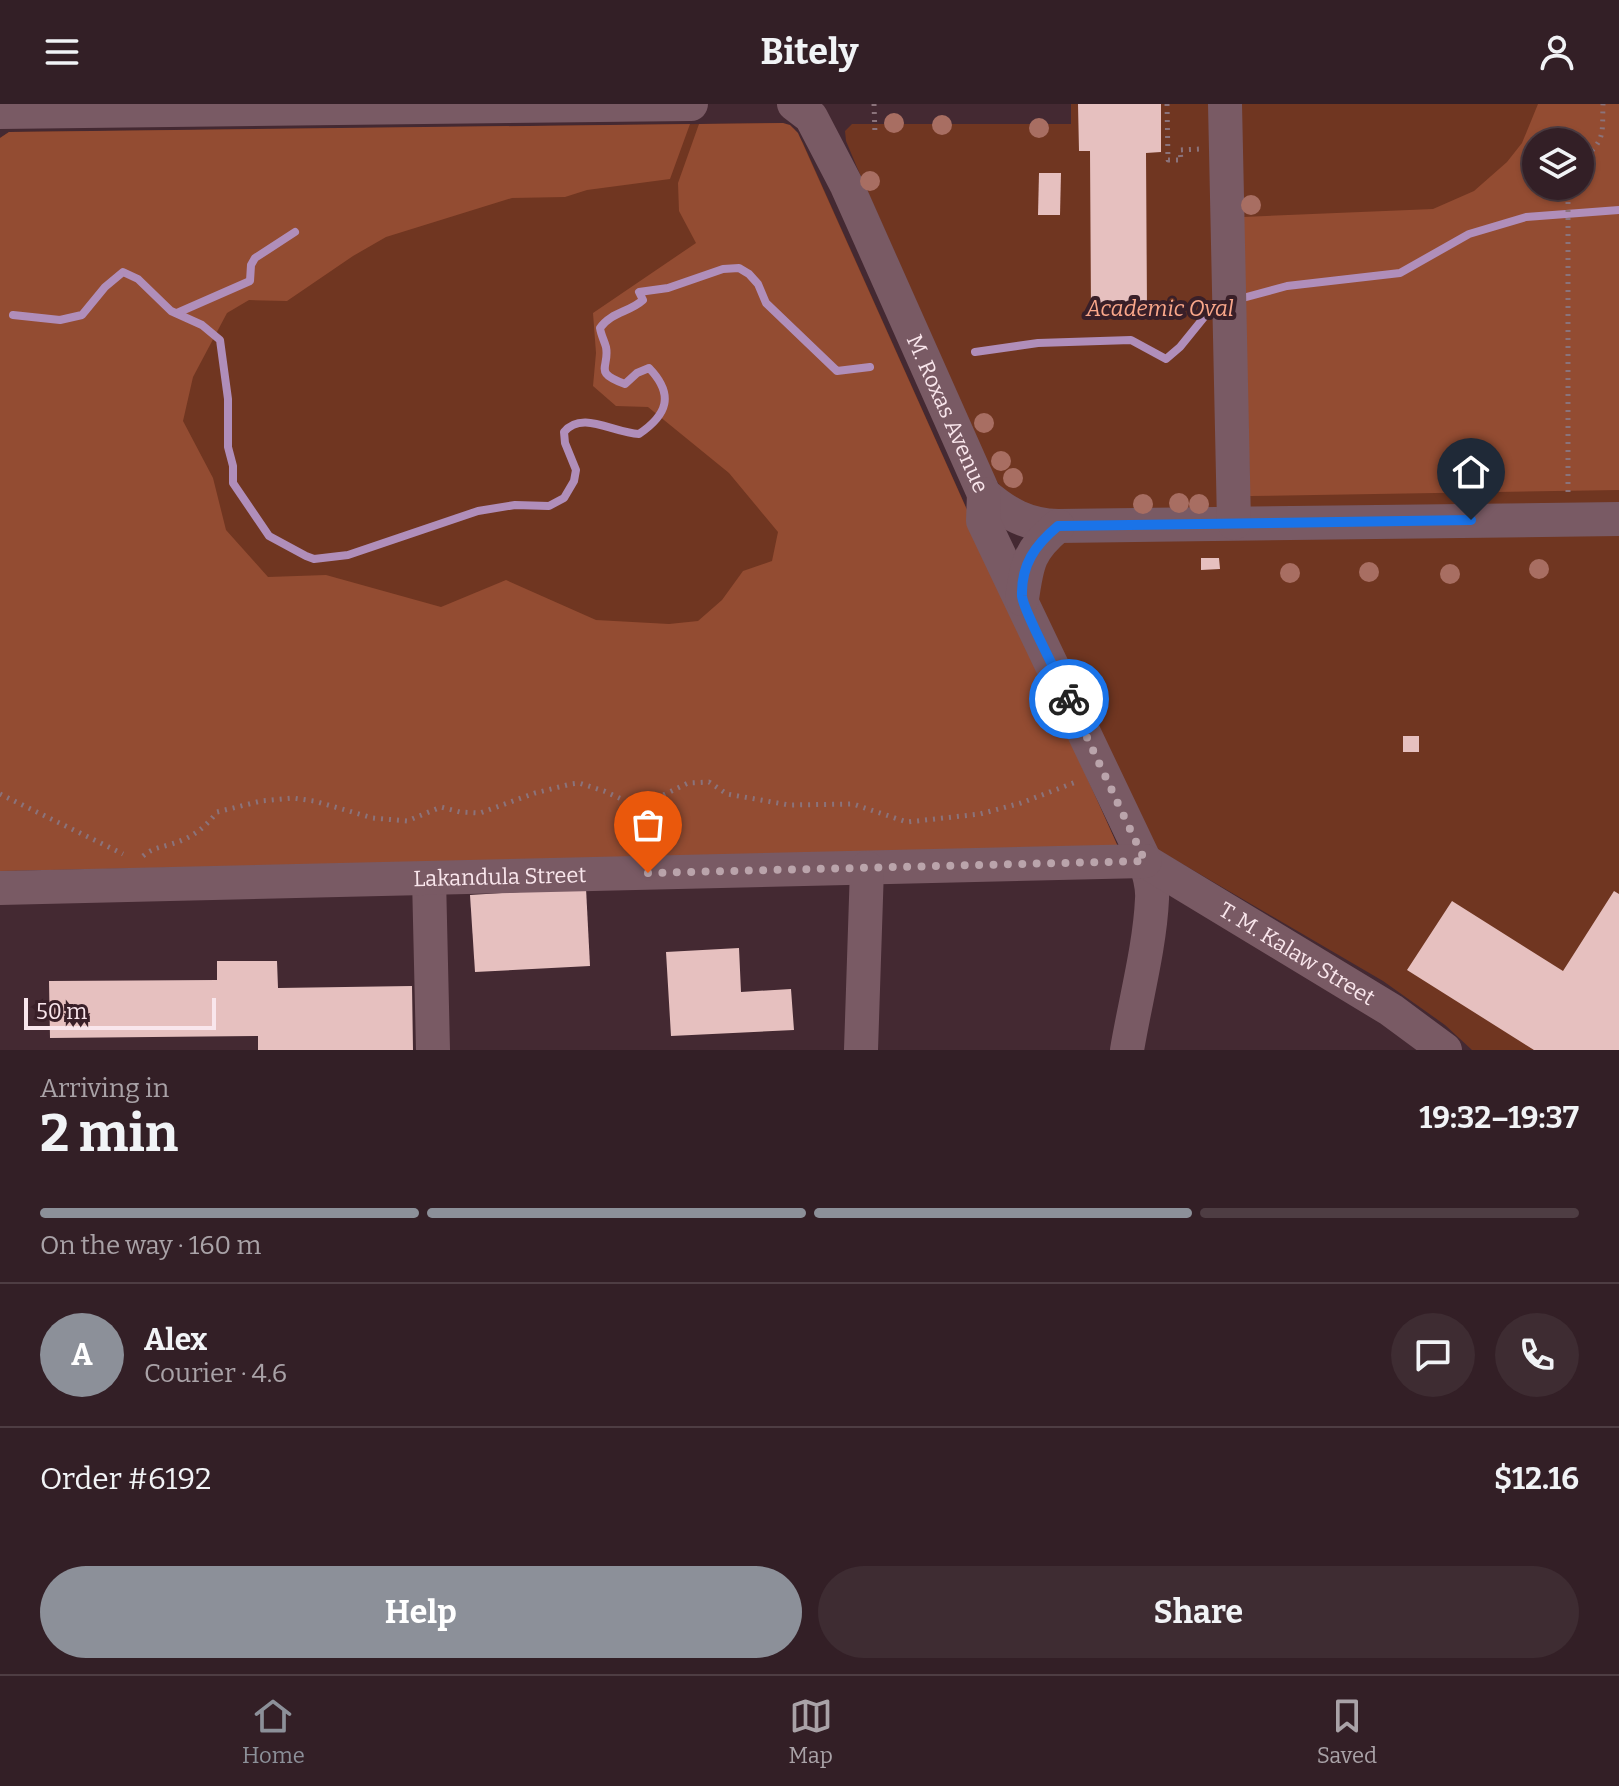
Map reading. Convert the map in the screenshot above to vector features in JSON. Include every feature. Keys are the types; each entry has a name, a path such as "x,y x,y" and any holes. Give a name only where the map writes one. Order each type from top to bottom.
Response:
{"street":[{"path":"0,112 691,104"},
{"name":"M. Roxas Avenue","path":"794,104 811,117 846,183 984,494 1018,519 1033,525 1058,526 1619,519"},
{"path":"1225,104 1234,523"},
{"path":"984,494 983,521 1145,861 1152,898 1127,1050"},
{"path":"1022,599 1034,548 1058,526"},
{"name":"Lakandula Street","path":"0,888 1145,861"},
{"name":"T. M. Kalaw Street","path":"1145,861 1391,1010 1445,1050"},
{"path":"861,1050 867,868"},
{"path":"429,878 433,1050"}],"path":[{"path":"874,104 875,135"},
{"path":"1167,104 1168,160 1181,160 1180,150"},
{"path":"1594,147 1603,135 1603,104"},
{"path":"1568,200 1568,493"},
{"path":"140,859 151,849 191,837 204,829 217,812 261,801 293,798 373,818 407,821 441,807 480,813 571,784 579,783 628,802 649,802 688,783 709,782 727,794 789,805 853,804 907,822 980,814 1021,803 1103,771"},
{"path":"0,794 43,817 69,826 114,852 127,855"}],"green space":[{"name":"Academic Oval","path":"1071,104 1619,104 1619,503 1058,513 1029,506 1005,491 993,475 846,141 845,131 852,124 1071,124"},
{"path":"783,123 794,129 803,143 1119,849 0,871 0,138 9,132"},
{"path":"1619,524 1619,1050 1472,1050 1445,1025 1383,981 1155,848 1027,578 1048,538"}],"shaded area":[{"path":"1538,104 1619,104 1619,490 1250,496 1243,217 1433,209 1474,191 1507,162 1522,143 1522,200 1594,200 1594,128 1528,128"},
{"path":"783,123 798,133 1119,849 0,871 0,138 9,132 690,124 670,179 587,190 565,197 512,198 386,237 287,301 249,300 227,313 193,377 183,421 213,478 226,530 268,577 326,575 441,607 506,580 596,620 669,624 698,621 722,600 743,571 772,561 778,532 729,473 648,407 616,406 593,386 596,353 593,313 696,243 679,211 678,183 699,124"}],"building":[{"path":"1078,104 1161,104 1161,152 1146,153 1147,310 1091,310 1090,151 1079,151"},
{"path":"1039,173 1061,173 1060,215 1038,215"},
{"path":"1201,558 1219,558 1220,569 1201,570"},
{"path":"1403,736 1419,736 1419,752 1403,752"},
{"path":"586,888 590,966 475,972 470,895"},
{"path":"1614,891 1619,894 1619,1050 1534,1050 1407,970 1452,901 1563,971"},
{"path":"739,948 741,992 791,989 794,1030 671,1036 666,952"},
{"path":"217,961 277,961 278,988 412,986 413,1050 258,1050 258,1036 50,1038 49,981 217,980"}],"waterway":[{"path":"1239,299 1287,286 1400,273 1469,234 1526,217 1619,210"},
{"path":"177,313 250,281 251,265 255,258 295,232"},
{"path":"13,315 60,320 82,315 105,287 123,272 138,279 171,311 202,325 220,340 228,399 228,447 233,483 269,536 314,559 348,555 478,511 515,505 549,506 564,498 574,481 576,470 564,432 571,426 589,423 639,434 656,419 664,404 662,387 649,368 637,373 625,384 609,376 605,369 607,354 600,328 643,300 639,292 668,288 723,269 739,268 758,284 766,303 837,371 870,367"},
{"path":"975,352 1038,343 1131,340 1166,359 1180,347 1214,305 1222,303"}],"way so far":[{"path":"648,873 1145,861 1069,699"}],"route":[{"path":"1069,699 1022,599 1034,548 1058,526 1471,520"}]}
